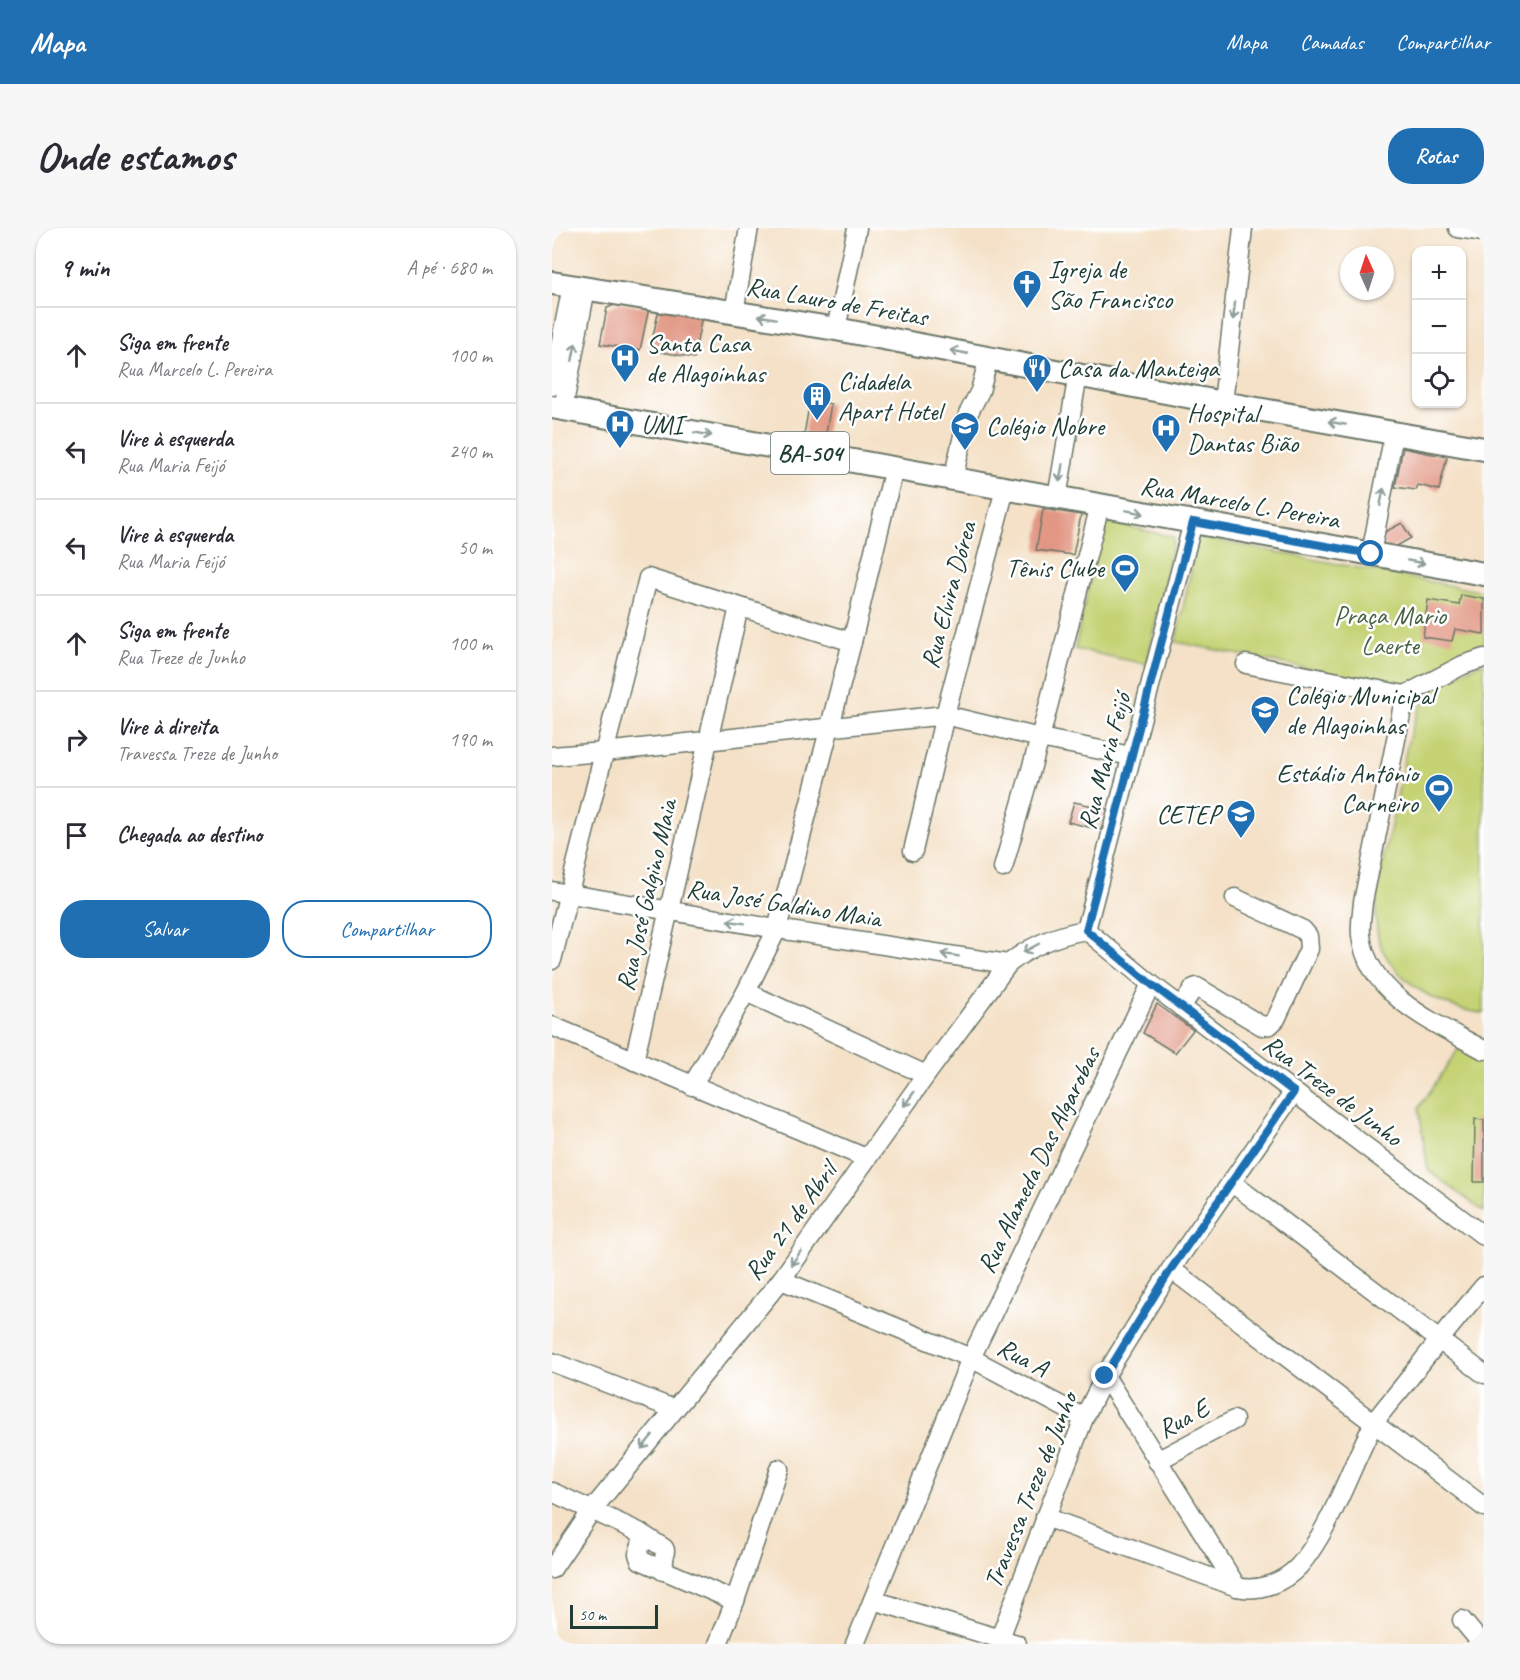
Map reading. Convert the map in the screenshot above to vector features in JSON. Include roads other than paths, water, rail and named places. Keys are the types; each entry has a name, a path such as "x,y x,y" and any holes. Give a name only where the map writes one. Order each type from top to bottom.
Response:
{"main road":[{"name":"Rua Lauro de Freitas","path":"570,286 836,329 1223,403 1484,449"},
{"name":"BA-504","path":"557,408 1057,498"},
{"name":"Rua Marcelo L. Pereira","path":"1057,498 1484,574"}],"street":[{"path":"735,312 748,228"},
{"path":"836,329 857,228"},
{"path":"1238,228 1241,252"},
{"path":"1223,403 1243,228"},
{"path":"1458,228 1484,232"},
{"path":"552,386 570,286"},
{"path":"557,408 570,286"},
{"path":"953,479 968,414 980,391 988,357"},
{"path":"1057,498 1078,374"},
{"path":"1371,554 1394,433"},
{"path":"692,1086 746,992 777,929 831,726 894,468"},
{"name":"Rua Elvira Dórea","path":"913,851 945,715 1005,489"},
{"path":"1003,868 1040,738 1100,505"},
{"name":"Rua Maria Feijó","path":"1086,930 1193,522"},
{"path":"552,960 560,893 604,752 648,578 852,642"},
{"name":"Rua José Galgino Maia","path":"634,1061 739,607"},
{"path":"1246,664 1405,695 1463,665 1484,658"},
{"path":"1405,695 1363,902 1361,935 1375,972 1389,991 1417,1014 1484,1050"},
{"path":"552,756 945,715 1040,738 1131,756"},
{"name":"Rua José Galdino Maia","path":"560,893 1008,964"},
{"path":"1181,1006 1197,987 1262,1026 1270,1025 1276,1019 1308,949 1308,936 1303,930 1235,898"},
{"path":"1086,930 1151,984"},
{"name":"Rua 21 de Abril","path":"552,1569 592,1510 781,1280 866,1158 1008,964 1024,951 1042,942 1061,934 1086,930"},
{"name":"Rua Treze de Junho","path":"1151,984 1484,1236"},
{"name":"Rua Alameda Das Algarobas","path":"855,1644 971,1358 1151,984"},
{"path":"746,992 926,1075"},
{"path":"552,1026 866,1158"},
{"name":"Travessa Treze de Junho","path":"1000,1638 1084,1418 1105,1376 1171,1269 1294,1092"},
{"path":"1231,1182 1484,1374"},
{"path":"1171,1269 1484,1507"},
{"name":"Rua A","path":"781,1280 971,1358 1084,1418"},
{"path":"1045,1516 1237,1587 1249,1589 1267,1586 1285,1577 1298,1566 1324,1527 1375,1422 1484,1286"},
{"path":"552,1362 674,1409"},
{"path":"1105,1376 1237,1587"},
{"name":"Rua E","path":"1157,1461 1234,1420"},
{"path":"718,1644 735,1601 779,1469"},
{"path":"552,1492 642,1534 638,1557 640,1560 735,1601"},
{"path":"873,1600 1017,1644"},
{"path":"1462,1620 1482,1644"}],"place":[{"name":"Igreja de São Francisco","path":"1027,310"},
{"name":"Santa Casa de Alagoinhas","path":"625,384"},
{"name":"Casa da Manteiga","path":"1037,394"},
{"name":"Cidadela Apart Hotel","path":"817,422"},
{"name":"UMI","path":"620,450"},
{"name":"Colégio Nobre","path":"965,452"},
{"name":"Hospital Dantas Bião","path":"1166,454"},
{"name":"Tênis Clube","path":"1125,594"},
{"name":"Colégio Municipal de Alagoinhas","path":"1265,736"},
{"name":"Estádio Antônio Carneiro","path":"1439,814"},
{"name":"CETEP","path":"1241,840"}],"park label":[{"name":"Praça Mario Laerte","path":"1390,630"}]}
